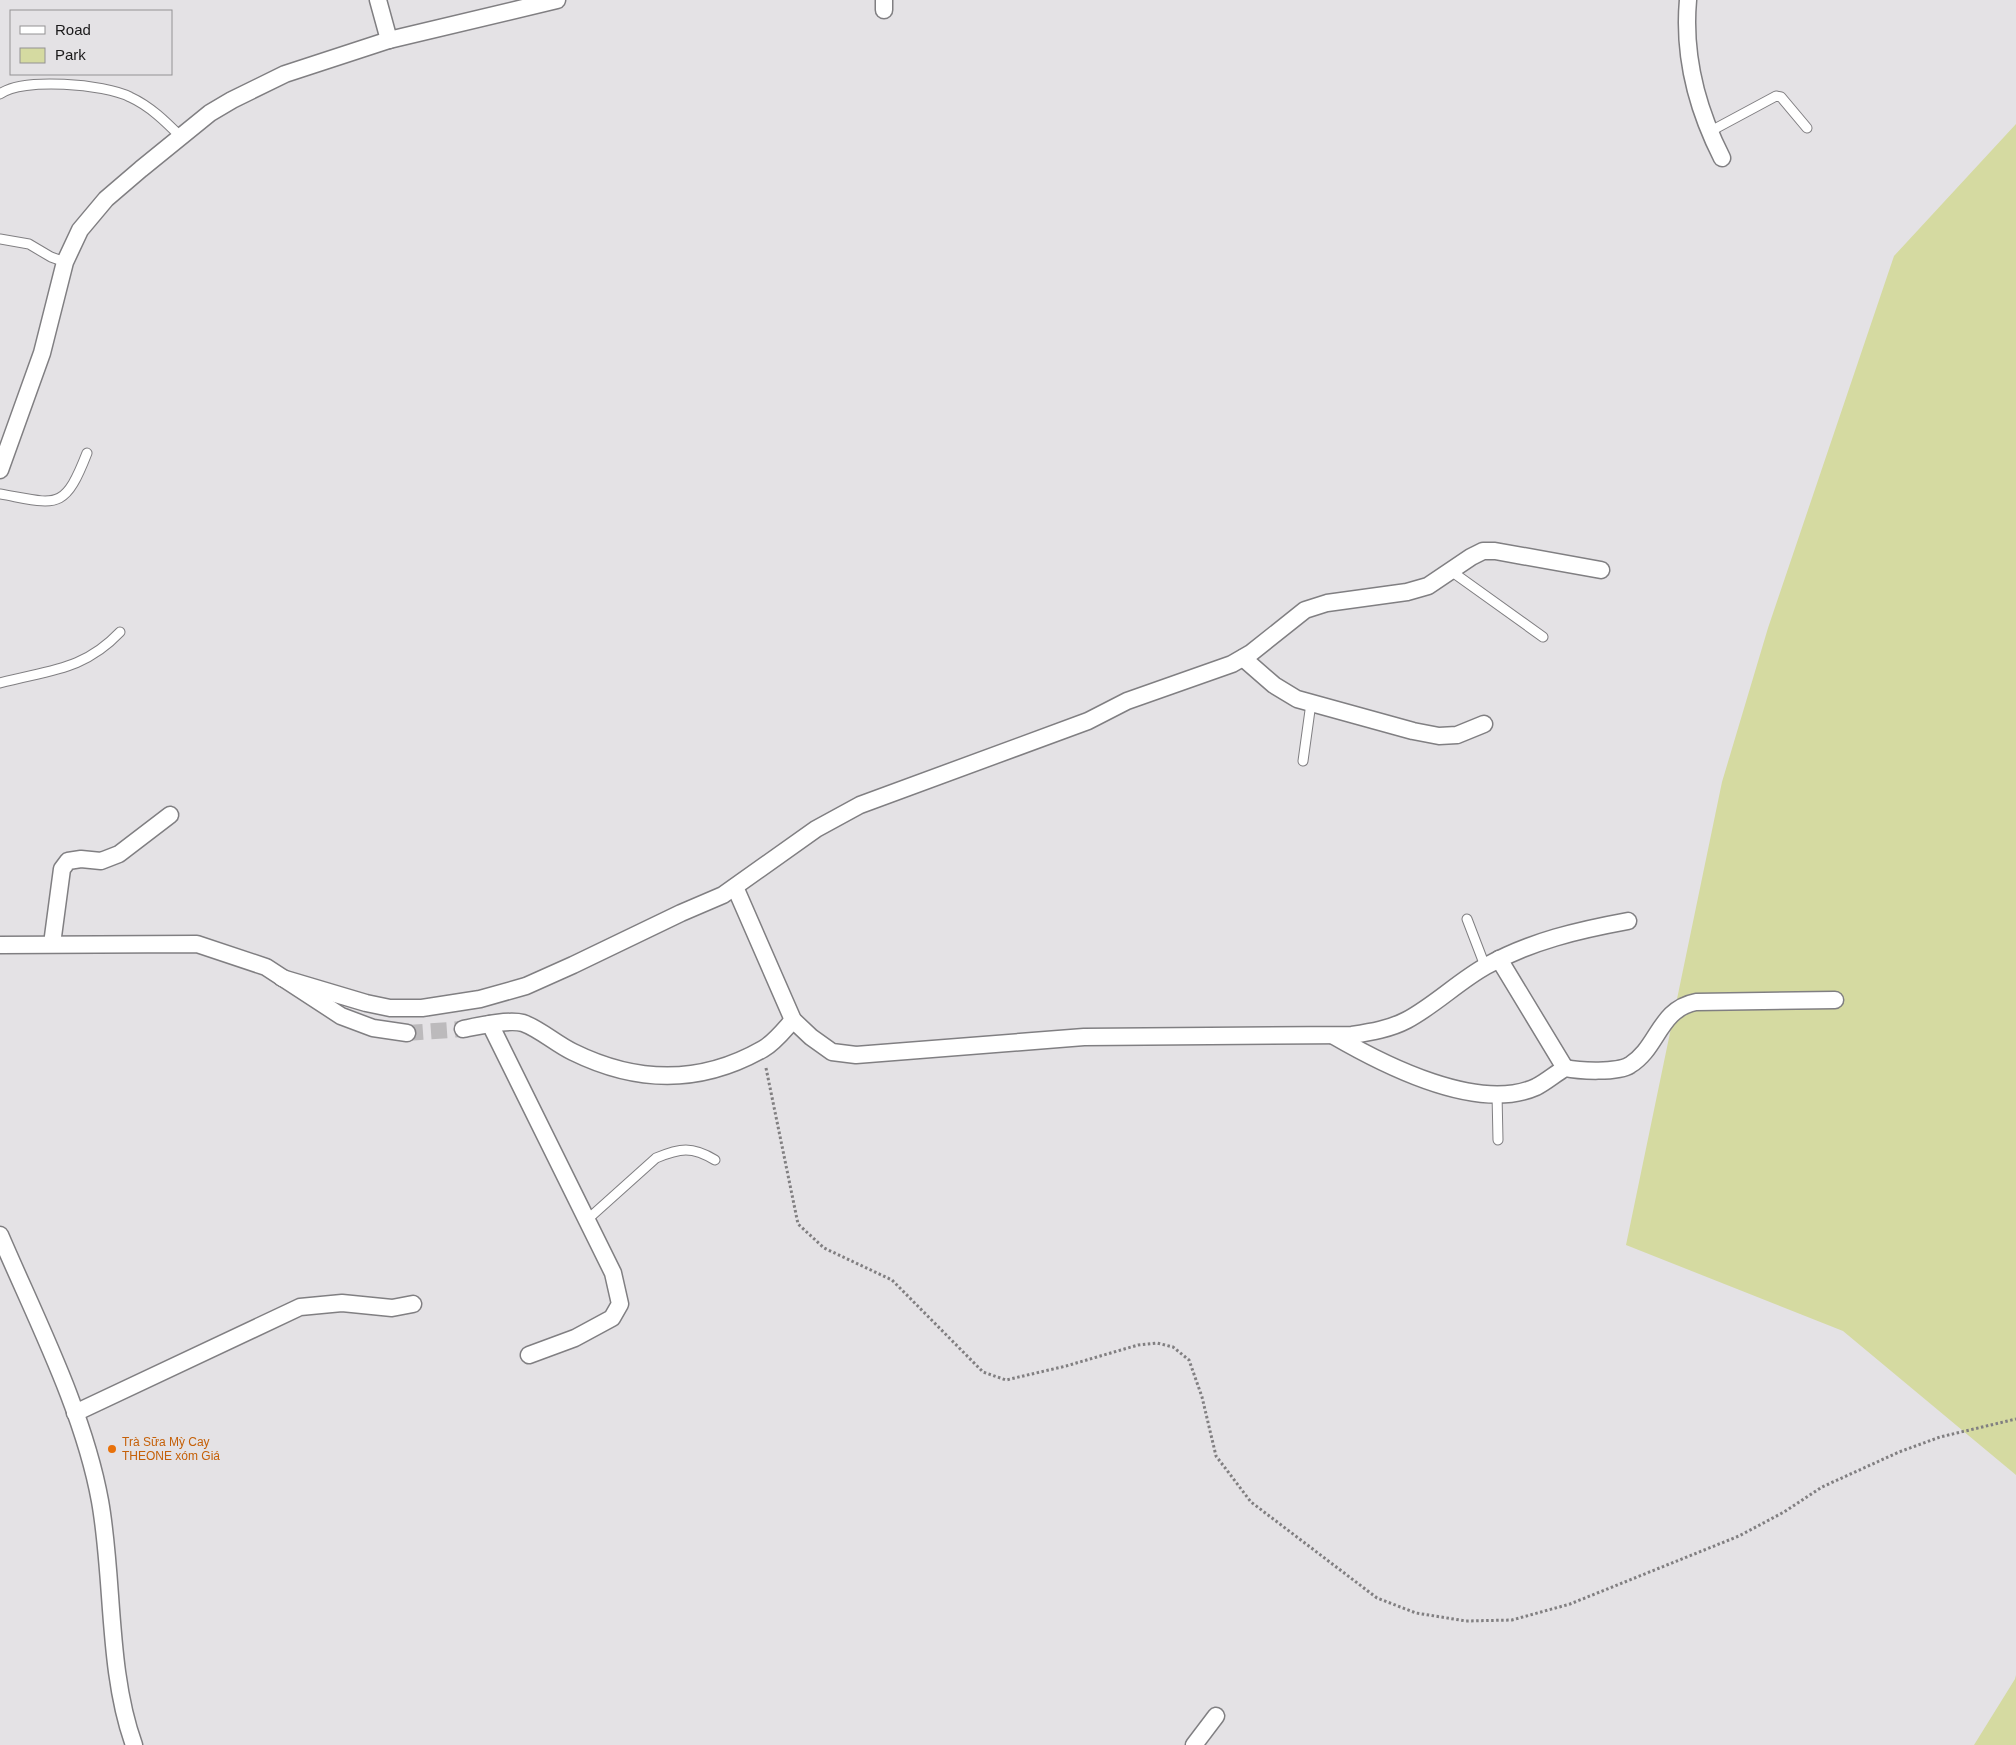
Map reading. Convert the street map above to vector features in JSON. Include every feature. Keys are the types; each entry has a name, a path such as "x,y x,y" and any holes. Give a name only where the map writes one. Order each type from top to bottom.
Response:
{"street":[{"path":"378,0 389,40"},
{"path":"0,470 42,353 65,262 80,230 106,199 210,113 285,74 389,40 557,0"},
{"path":"1688,0 1686,26 1694,87 1709,132 1722,158"},
{"path":"282,978 366,1004 390,1008 422,1008 480,999 526,986 566,969 681,912 723,895 816,829 860,806 1088,721 1126,701 1232,664 1243,658 1305,610 1327,603 1407,592 1428,586 1477,554 1495,551 1601,570"},
{"path":"1243,658 1274,685 1297,699 1311,703 1440,736 1457,736 1484,724"},
{"path":"52,944 62,868 68,861 110,859 170,815"},
{"path":"735,887 793,1020 811,1038 832,1052 856,1055 1084,1037 1352,1035 1382,1030 1407,1020 1492,963 1516,951 1572,932 1628,921"},
{"path":"0,945 197,944 266,967 341,1016 373,1028 407,1033"},
{"path":"1492,963 1565,1068"},
{"path":"1332,1035 1375,1060 1406,1074 1476,1093 1497,1094 1535,1087 1565,1068 1577,1070 1618,1068 1630,1065 1672,1013 1682,1005 1696,1002 1835,1000"},
{"path":"462,1029 490,1024 522,1023 573,1052 625,1070 655,1077 686,1075 721,1067 762,1049 774,1040 793,1020"},
{"path":"490,1024 588,1219 613,1273 620,1304 612,1318 574,1338 529,1355"},
{"path":"0,1235 75,1413 90,1456 100,1502 119,1677 129,1730 134,1745"},
{"path":"75,1413 300,1307 342,1303 392,1308 413,1304"},
{"path":"1194,1745 1216,1716"}],"lane":[{"path":"0,94 11,87 28,84 86,86 110,90 130,96 158,115 182,137"},
{"path":"1709,132 1776,96 1781,97 1807,128"},
{"path":"0,239 29,244 51,257 65,262"},
{"path":"0,494 46,502 63,497 75,485 87,454"},
{"path":"1451,571 1543,637"},
{"path":"0,683 64,669 80,663 105,647 120,632"},
{"path":"1303,761 1311,703"},
{"path":"1467,919 1492,963"},
{"path":"1497,1094 1498,1140"},
{"path":"588,1219 656,1158 693,1148 715,1160"}],"path":[{"path":"762,1049 798,1224 824,1248 892,1280 983,1372 1006,1380 1066,1366 1138,1345 1157,1343 1173,1347 1189,1360 1202,1397 1216,1456 1252,1502 1377,1598 1416,1613 1466,1621 1512,1620 1570,1604 1739,1536 1784,1512 1822,1487 1899,1452 1940,1437 2016,1419"}],"green space":[{"path":"2016,124 2016,1475 1843,1331 1626,1245 1722,782 1768,628 1894,256"},
{"path":"2016,1675 2016,1745 1974,1745 2015,1679"}],"tunnel":[{"path":"407,1033 463,1029"}],"place":[{"name":"Trà Sữa Mỳ Cay THEONE xóm Giá","path":"112,1449"}]}
